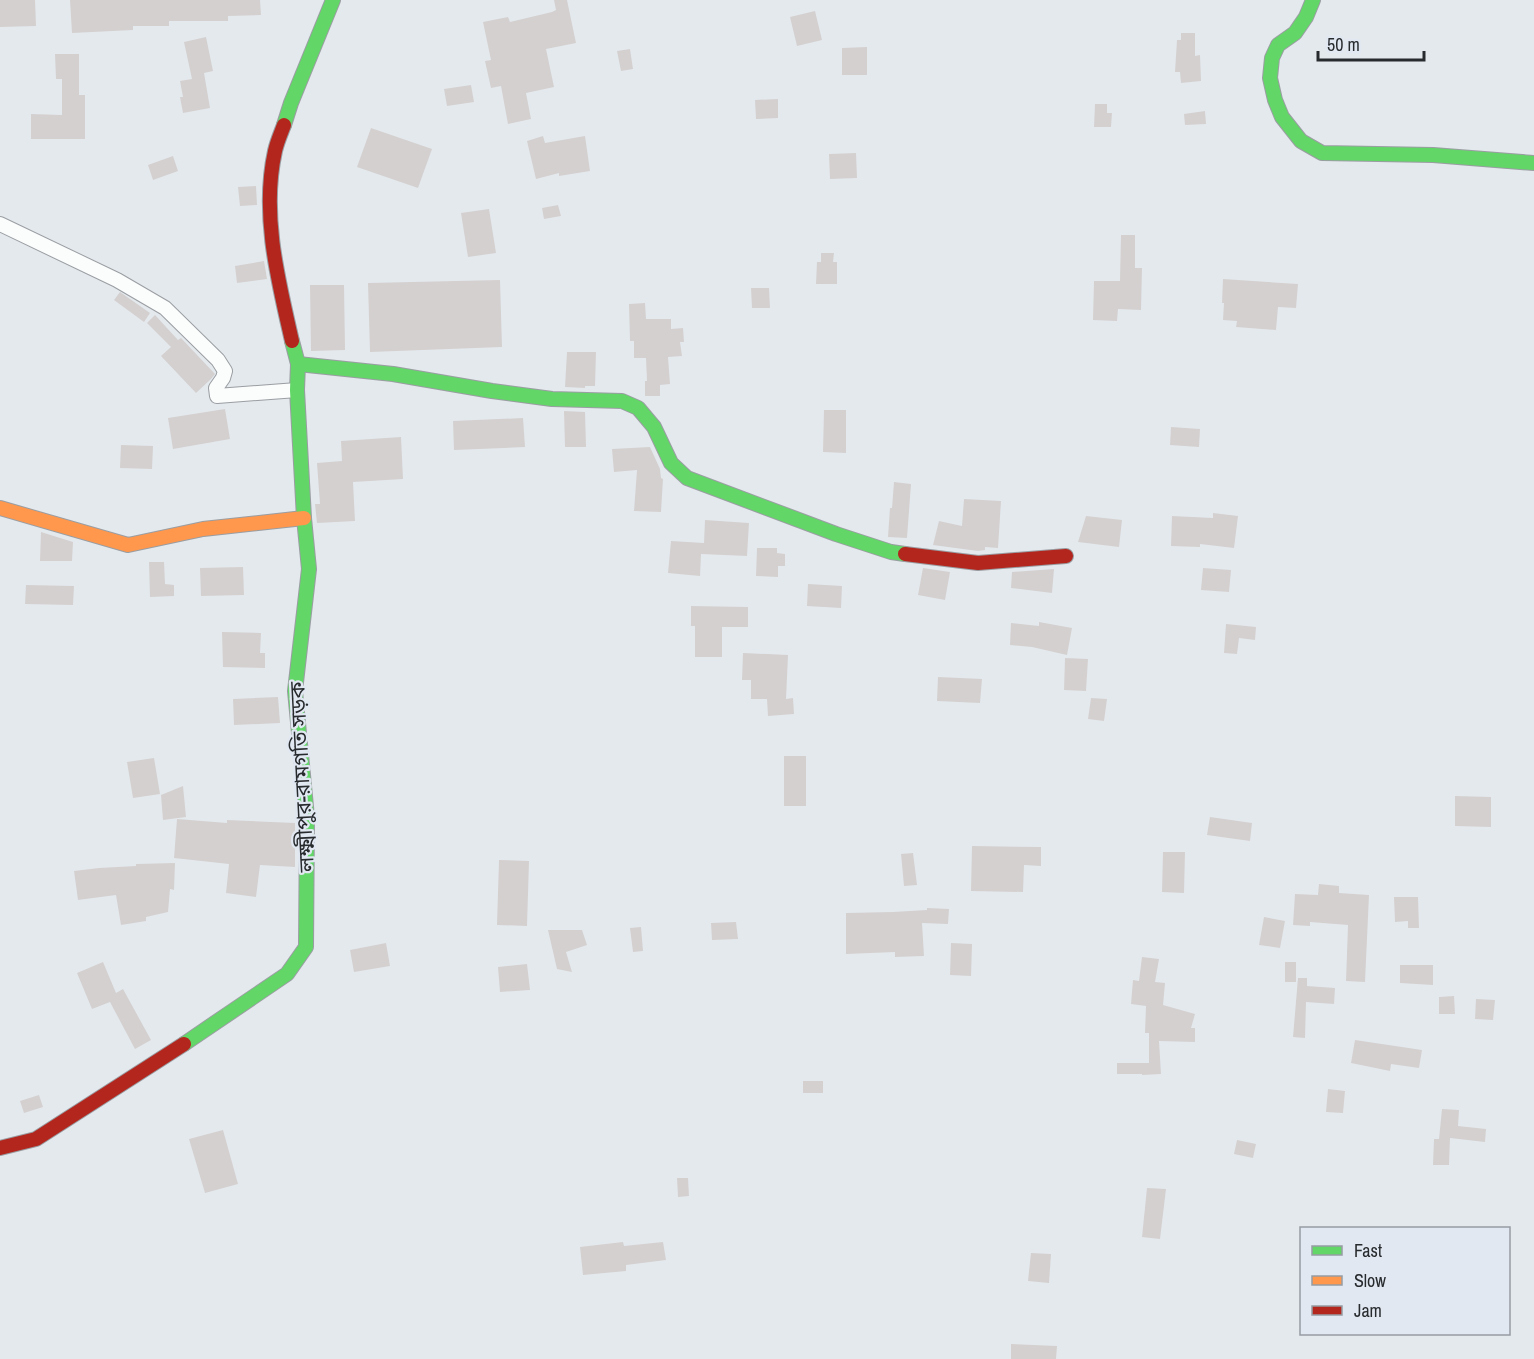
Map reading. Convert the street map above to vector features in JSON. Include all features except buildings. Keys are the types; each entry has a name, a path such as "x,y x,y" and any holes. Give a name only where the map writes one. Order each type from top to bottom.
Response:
{"street":[{"name":"লক্ষ্মীপুর-রামগতি সড়ক","path":"0,1148 36,1139 171,1053 287,974 306,947 307,817 295,692 309,569 297,390 298,364 283,302 271,234 270,205 275,151 291,103 333,0"},
{"path":"1313,0 1306,17 1294,33 1278,45 1272,58 1270,78 1282,117 1301,141 1322,153 1433,155 1534,163"},
{"path":"0,224 117,280 165,308 218,360 225,371 216,388 217,396 297,390"},
{"path":"298,364 393,374 552,399 622,401 638,408 654,427 671,463 687,478 836,534 891,552 978,563 1066,556"},
{"path":"0,508 128,545 203,529 304,518"}],"traffic: fast":[{"path":"284,125 333,0"},
{"path":"1313,0 1306,17 1295,33 1278,45 1272,58 1270,78 1282,117 1301,141 1322,153 1433,155 1534,163"},
{"path":"184,1044 287,974 306,947 307,817 295,691 309,569 297,390 298,364 292,341"},
{"path":"298,364 393,374 552,399 622,401 638,408 654,427 671,463 687,478 836,534 891,552 905,554"}],"traffic: slow":[{"path":"0,508 128,545 203,529 304,518"}],"traffic: jam":[{"path":"284,125 276,148 271,175 270,199 273,247 292,341"},
{"path":"905,554 978,563 1066,556"},
{"path":"0,1148 36,1139 184,1044"}]}
